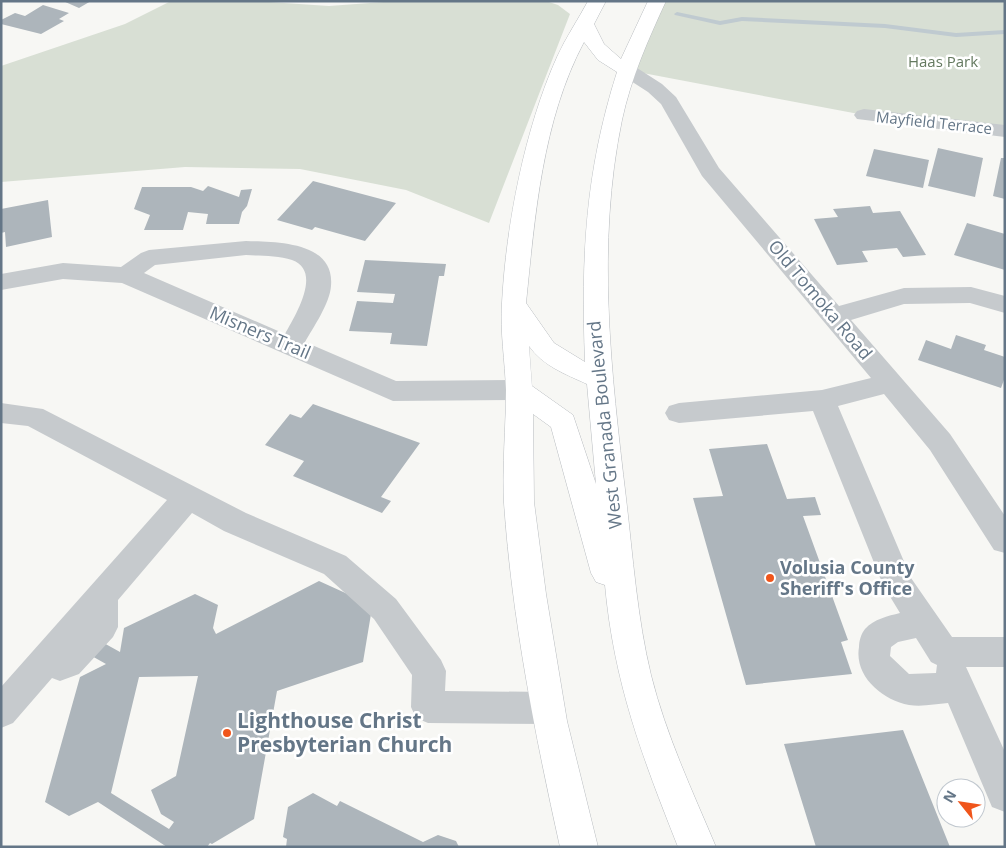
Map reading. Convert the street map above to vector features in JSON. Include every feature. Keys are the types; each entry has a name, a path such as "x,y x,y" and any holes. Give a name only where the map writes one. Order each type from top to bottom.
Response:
{"main road":[{"path":"579,847 548,708 530,594 519,502 519,390 514,304 523,219 540,132 553,91 584,22 597,1"},
{"name":"West Granada Boulevard","path":"657,1 627,70 607,139 600,181 593,273 598,378 629,649 648,721 697,847"},
{"path":"584,22 595,48 606,58 627,70"},
{"path":"514,304 545,349 566,364 598,378"},
{"path":"519,390 563,422 629,649"}],"street":[{"name":"Old Tomoka Road","path":"627,70 656,88 669,101 710,172 940,442 1001,531"},
{"name":"Mayfield Terrace","path":"864,115 1005,131"},
{"path":"126,275 148,258 246,248 284,250 303,256 316,267 319,286 307,317 290,346"},
{"name":"Misners Trail","path":"1,282 63,271 126,275 393,391 519,390"},
{"path":"834,316 904,296 971,294 1005,305"},
{"path":"679,412 822,400 891,383"},
{"path":"822,400 899,585 943,652 1005,794"},
{"path":"1,413 33,416 235,522 335,565 384,609 429,671 428,707 548,708"},
{"path":"1,712 27,682 67,663 102,626 102,596 187,498"},
{"path":"923,622 889,630 876,640 872,660 884,676 905,690 958,686"},
{"path":"943,652 1005,652"}],"green space":[{"path":"171,1 253,1 329,6 397,1 546,1 558,5 570,14 489,223 406,190 300,169 185,167 1,182 1,66 125,24"},
{"name":"Haas Park","path":"657,1 1005,1 1005,131 864,115 627,70"}],"building":[{"path":"63,1 91,1 79,8"},
{"path":"43,5 69,13 59,19 64,21 41,34 1,24 1,20 15,13 25,16"},
{"path":"938,148 983,158 975,197 928,186"},
{"path":"874,149 929,160 923,188 866,176"},
{"path":"1001,158 1005,158 1005,199 993,196"},
{"path":"313,181 396,203 365,241 315,227 312,230 277,220"},
{"path":"208,186 239,197 241,190 252,189 239,224 206,224 208,214 188,212 183,230 144,230 150,215 134,209 142,187 191,187 203,191"},
{"path":"48,200 52,237 6,247 5,232 1,233 1,209"},
{"path":"870,206 873,213 900,211 926,255 903,257 897,248 862,251 868,262 837,265 814,219 838,217 833,209"},
{"path":"967,223 1005,234 1005,270 954,255"},
{"path":"365,260 446,264 444,276 439,276 427,346 390,344 392,333 349,331 357,301 393,303 395,294 357,292"},
{"path":"956,335 986,345 984,350 1005,357 1005,377 1001,388 918,360 926,340 951,349"},
{"path":"313,404 420,443 381,497 391,501 382,513 293,476 304,461 265,445 290,414 301,418"},
{"name":"Volusia County Sheriff's Office","path":"767,444 787,499 815,497 821,515 803,516 848,640 841,642 852,674 746,685 693,498 723,496 709,449"},
{"name":"Lighthouse Christ Presbyterian Church","path":"319,581 363,601 371,614 363,662 277,691 254,819 212,844 210,843 207,847 167,847 98,802 69,816 45,802 80,677 106,664 90,655 102,642 120,652 124,628 195,594 218,605 213,628 216,634","holes":["198,676 176,776 151,790 161,814 174,822 169,829 111,793 139,677"]},
{"path":"903,730 936,812 936,828 942,828 950,847 816,847 784,744"},
{"path":"313,793 337,806 340,801 423,842 438,835 456,841 459,847 286,847 287,839 283,837 288,807"}],"waterway":[{"path":"677,14 720,23 742,19 885,26 956,35 1005,32"}],"place":[{"name":"Volusia County Sheriff's Office","path":"770,578"},
{"name":"Lighthouse Christ Presbyterian Church","path":"227,733"}]}
